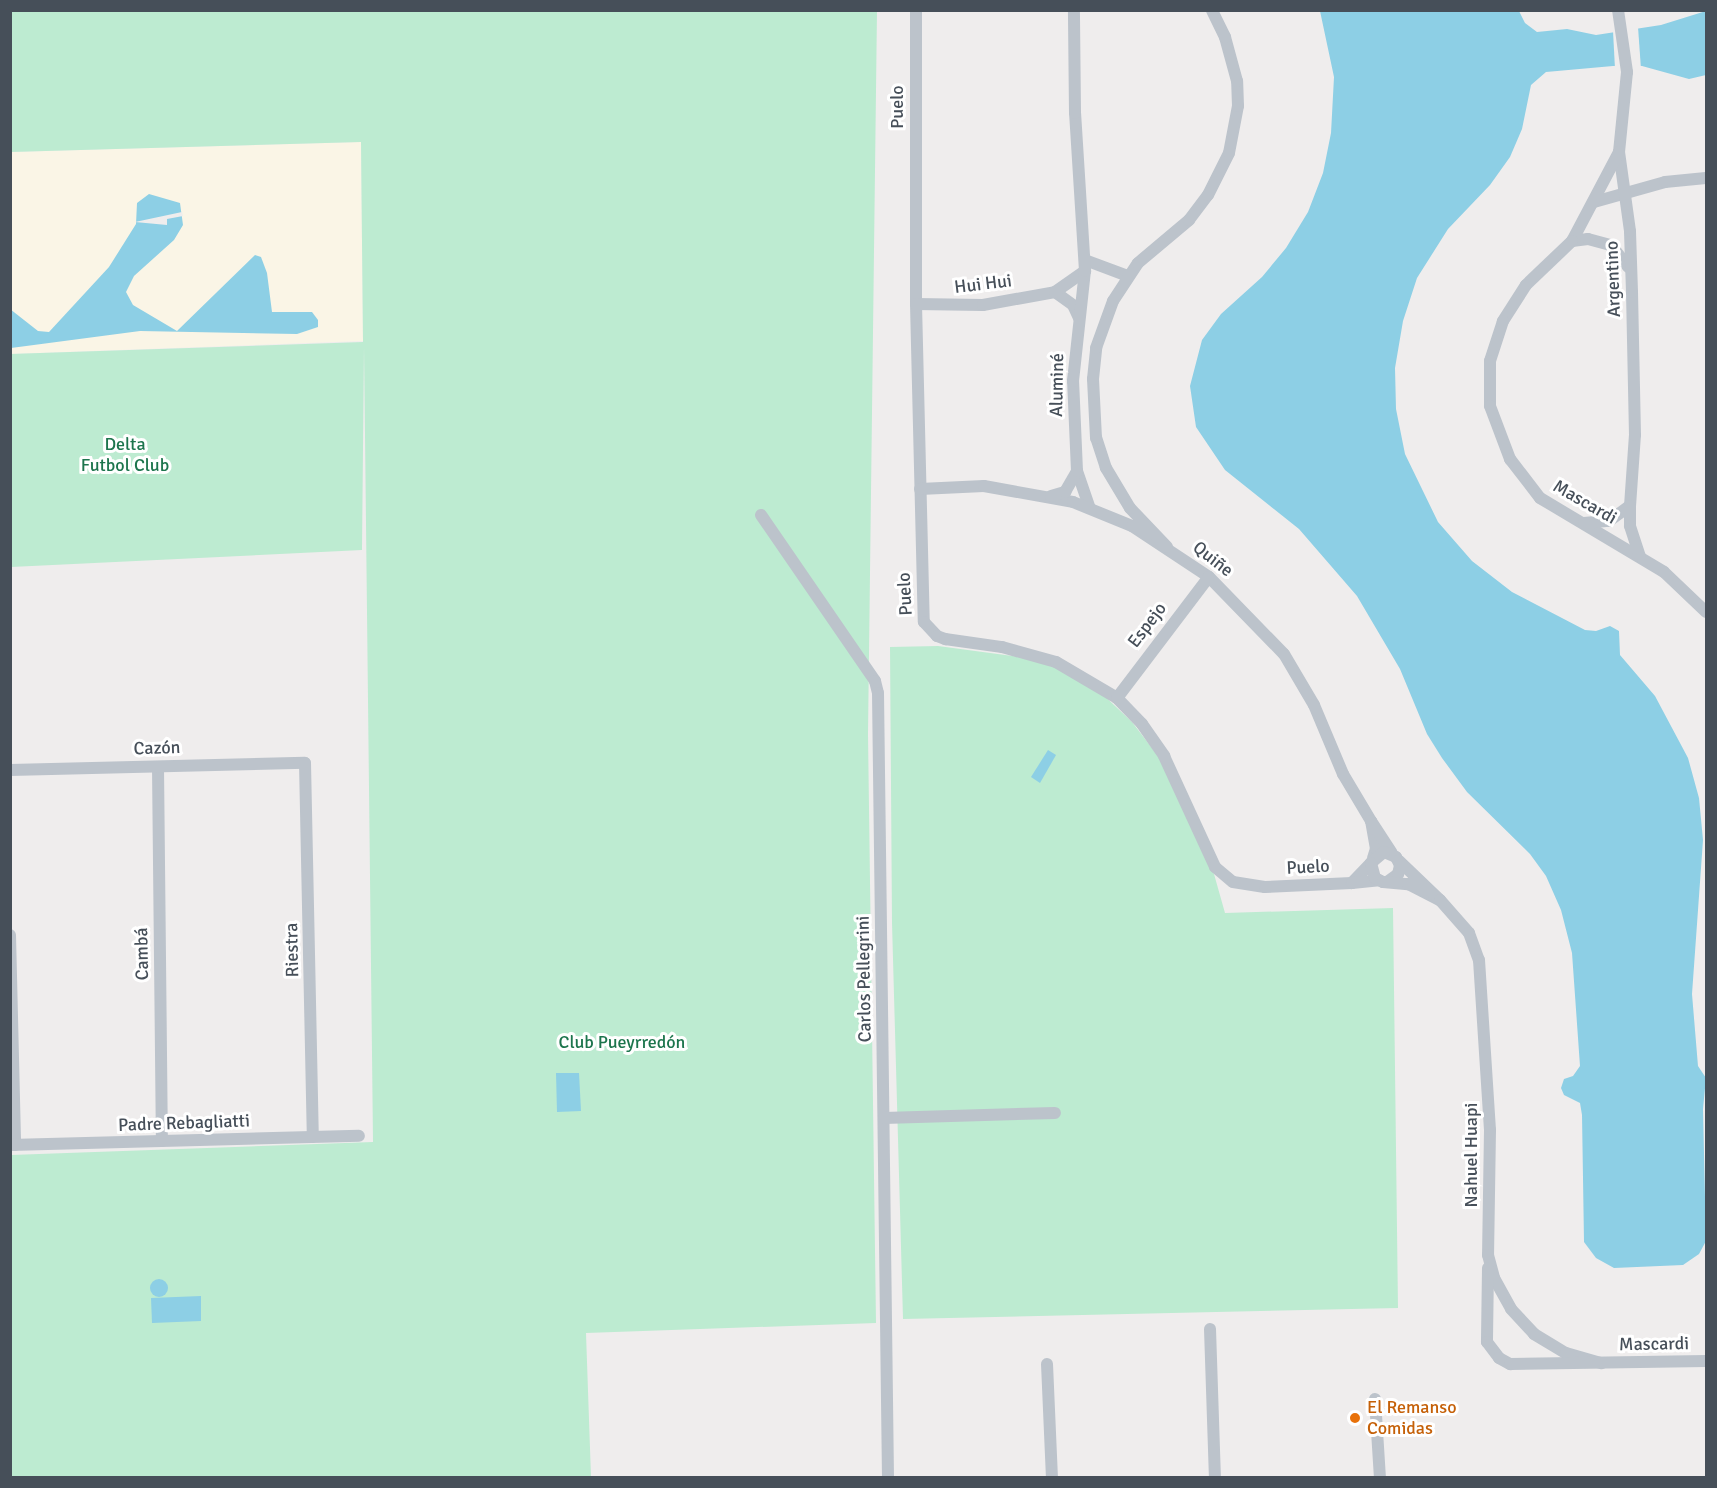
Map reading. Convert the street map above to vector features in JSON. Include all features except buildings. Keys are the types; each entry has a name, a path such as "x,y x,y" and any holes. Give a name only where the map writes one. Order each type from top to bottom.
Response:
{"street":[{"name":"Puelo","path":"916,10 916,304 922,610 930,630 945,639 1002,647 1056,662 1117,698 1142,724 1164,756 1207,852 1223,876 1245,887 1383,881 1408,884 1440,900"},
{"name":"Aluminé","path":"1074,10 1075,112 1085,265 1073,381 1077,471 1080,489 1090,508"},
{"path":"1167,547 1138,518 1118,490 1096,438 1093,379 1102,326 1128,276 1189,219 1208,195 1229,153 1238,106 1237,81 1225,37 1212,10"},
{"path":"1618,10 1623,26 1627,72 1619,152"},
{"name":"Argentino","path":"1619,152 1631,272 1635,435 1630,526 1640,556"},
{"name":"Argentino","path":"1572,241 1619,152"},
{"path":"1594,202 1665,182 1707,178"},
{"path":"1572,241 1588,239 1611,245 1623,255 1631,272"},
{"name":"Mascardi","path":"1572,241 1514,302 1494,341 1488,379 1490,406 1510,459 1540,498 1664,572 1707,612"},
{"path":"1080,319 1073,305 1055,292 1085,265 1128,276"},
{"name":"Hui Hui","path":"916,304 982,305 1055,292"},
{"path":"1050,497 1065,492 1077,471"},
{"name":"Quiñe","path":"920,489 984,486 1050,497 1090,508 1105,513 1167,547 1209,577 1244,609 1289,662 1314,705 1343,774 1396,857"},
{"path":"1105,513 1115,506 1118,490"},
{"path":"1581,523 1609,521 1630,506"},
{"name":"Carlos Pellegrini","path":"761,515 875,681 878,693 888,1478"},
{"name":"Espejo","path":"1117,698 1209,577"},
{"name":"Cazón","path":"10,770 305,763"},
{"name":"Riestra","path":"305,763 313,1137"},
{"name":"Cambá","path":"158,766 162,1141"},
{"path":"1352,883 1372,860 1380,853 1396,857 1398,874 1383,881 1372,875 1372,860 1376,849 1371,821"},
{"name":"Nahuel Huapi","path":"1396,857 1440,900 1469,933 1479,960 1490,1130 1488,1255 1494,1278 1523,1324 1566,1353 1602,1363"},
{"path":"10,935 13,1145"},
{"path":"884,1118 1055,1113"},
{"name":"Padre Rebagliatti","path":"13,1145 359,1136"},
{"name":"Mascardi","path":"1488,1255 1487,1342 1499,1358 1527,1365 1707,1361"},
{"path":"1210,1329 1215,1478"},
{"path":"1047,1364 1052,1478"},
{"path":"1376,1399 1380,1478"}],"shaded area":[{"path":"361,142 363,341 11,354 10,152"}],"green space":[{"path":"11,11 877,11 868,734 876,1323 586,1333 591,1477 11,1477 11,1155 373,1142 364,347 362,550 11,567 10,354 363,342 361,142 11,152"},
{"path":"938,646 1028,658 1073,674 1096,688 1132,722 1158,756 1214,874 1225,913 1393,908 1398,1308 903,1319 892,923 890,647"}],"water":[{"path":"1320,11 1519,11 1525,23 1537,32 1567,29 1596,35 1661,25 1706,11 1706,75 1689,79 1642,66 1613,66 1546,72 1531,85 1522,129 1510,157 1490,185 1448,229 1417,278 1403,321 1395,368 1396,409 1405,454 1438,522 1472,561 1512,592 1585,630 1596,631 1610,626 1619,631 1620,655 1655,696 1688,758 1699,798 1703,840 1692,994 1698,1066 1706,1078 1703,1109 1706,1241 1699,1254 1683,1265 1614,1268 1596,1258 1584,1242 1582,1115 1580,1103 1564,1095 1561,1088 1564,1079 1573,1076 1580,1066 1572,953 1561,910 1546,876 1530,854 1467,792 1442,758 1427,734 1400,669 1357,596 1299,529 1225,470 1196,427 1190,386 1202,340 1221,314 1262,277 1286,248 1308,212 1323,173 1331,133 1334,77"},
{"path":"149,194 180,203 183,225 174,240 134,276 126,292 133,305 177,331 255,255 261,257 267,273 272,312 312,312 318,320 318,327 297,334 140,331 11,348 10,309 38,331 49,332 109,267 136,224 137,203"},
{"path":"1048,750 1056,755 1040,783 1031,777"},
{"path":"556,1073 579,1073 581,1111 557,1112"},
{"path":"159,1279 165,1282 168,1288 165,1294 159,1297 153,1294 150,1288 153,1282"},
{"path":"201,1296 201,1321 152,1323 151,1298"}],"pier":[{"path":"1638,27 1641,69 1615,69 1613,31"},
{"path":"182,212 183,216 167,219 167,225 135,222"}],"place":[{"name":"El Remanso Comidas","path":"1355,1418"}],"park label":[{"name":"Delta Futbol Club","path":"125,455"},
{"name":"Club Pueyrredón","path":"622,1042"}]}
